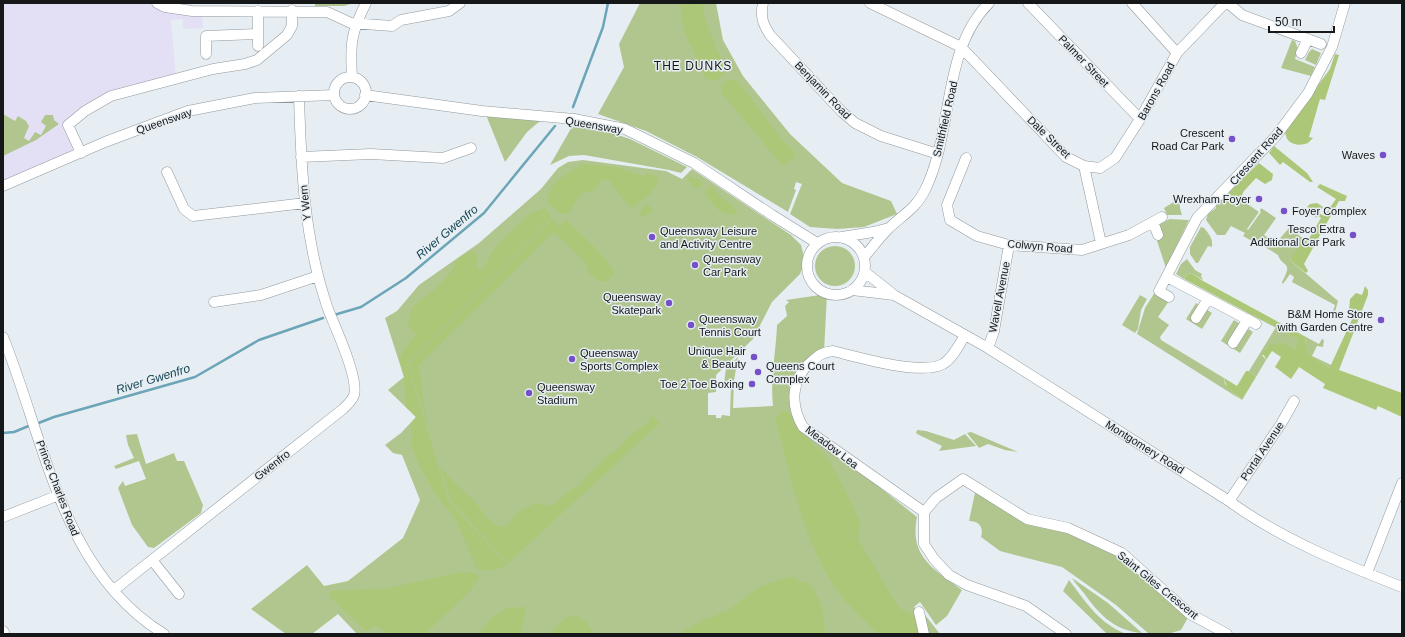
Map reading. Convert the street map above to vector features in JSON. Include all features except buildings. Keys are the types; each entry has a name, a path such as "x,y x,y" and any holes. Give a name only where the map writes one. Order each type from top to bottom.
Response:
{"street":[{"path":"157,3 165,7 192,11 292,10 327,12 355,24 392,26 401,20 449,11 460,3"},
{"path":"352,77 350,48 355,24 366,3"},
{"name":"Benjamin Road","path":"763,3 761,13 763,24 770,35 842,112 867,130 938,154"},
{"path":"870,3 961,47"},
{"name":"Smithfield Road","path":"864,257 889,228 898,222 917,202 925,190 938,154 961,47 969,29 980,12 989,3"},
{"name":"Palmer Street","path":"1028,3 1140,119"},
{"path":"1132,3 1177,53"},
{"name":"Barons Road","path":"1084,166 1100,168 1115,158 1140,119 1177,53 1225,3"},
{"path":"1228,3 1242,15 1321,44"},
{"name":"Crescent Road","path":"1169,297 1159,291 1197,218 1276,136 1308,93 1332,47 1345,3"},
{"path":"81,153 68,125 85,110 111,96 213,68 245,64 257,60 287,35 292,26 292,10"},
{"path":"258,11 258,46"},
{"path":"206,54 206,36 258,34"},
{"path":"1301,53 1308,40"},
{"name":"Dale Street","path":"961,47 1066,157 1084,166"},
{"path":"347,77 352,77 361,81 366,90 361,104 352,108 347,108 339,103 334,95 336,86 347,77"},
{"name":"Queensway","path":"3,186 81,153 188,111 255,98 334,95"},
{"name":"Queensway","path":"365,95 482,111 574,119 624,129 694,163 772,216 817,243"},
{"name":"Y Wern","path":"299,96 301,157 310,240 318,276 328,308"},
{"path":"301,157 372,154 443,158 471,148"},
{"name":"Colwyn Road","path":"966,158 947,205 950,220 977,236 1009,245 1082,250 1129,235 1158,220 1158,235"},
{"path":"1084,166 1101,243"},
{"path":"167,172 184,209 193,216 199,217 305,203"},
{"name":"Smithfield Road","path":"840,237 889,228"},
{"path":"832,237 840,237 855,243 864,257 865,272 862,279 852,290 835,295 827,294 812,284 808,276 808,258 817,243 832,237"},
{"name":"Wavell Avenue","path":"988,348 994,331 1009,245"},
{"name":"Montgomery Road","path":"865,272 894,295 988,348 1229,501 1253,518 1284,535 1366,573 1402,587"},
{"path":"214,302 261,294 318,276"},
{"path":"1167,277 1252,322 1233,343"},
{"name":"Montgomery Road","path":"852,290 894,295"},
{"path":"1196,318 1208,299"},
{"name":"Gwenfro","path":"114,590 349,403 354,396 354,380 328,308"},
{"name":"Meadow Lea","path":"924,512 804,427 795,408 795,388 799,376 806,366 824,352 833,351 901,366 935,367 949,359 965,335"},
{"name":"Prince Charles Road","path":"3,337 59,495 76,536 99,572 135,614 164,634"},
{"name":"Portal Avenue","path":"1229,501 1281,424 1294,401"},
{"name":"Saint Giles Crescent","path":"924,512 936,498 963,479 1027,519 1068,528 1122,553 1190,614 1227,634"},
{"path":"1366,573 1402,483"},
{"path":"3,517 59,495"},
{"path":"924,512 924,544 934,559 949,575 966,585 1026,606 1066,634"},
{"path":"152,560 178,594"},
{"path":"919,612 924,634"}],"shaded area":[{"path":"3,3 192,3 192,16 202,16 203,28 183,29 183,19 171,20 176,78 111,96 68,125 81,153 3,186"}],"green space":[{"path":"315,3 354,3 344,6 315,6"},
{"path":"640,3 716,3 723,40 743,76 790,134 842,183 891,201 897,214 864,227 837,229 810,227 790,214 802,184 796,182 794,189 796,190 788,212 697,157 646,131 598,114 624,67 619,44"},
{"path":"681,3 702,3 705,20 724,66 722,76 716,80 705,78 685,32 682,22"},
{"path":"1292,40 1295,41 1298,49 1295,59 1315,67 1311,76 1281,68"},
{"path":"1312,49 1321,53 1316,65 1305,60"},
{"path":"1335,54 1339,55 1325,100 1320,99 1309,137 1313,138 1308,143 1300,145 1292,143 1287,138 1285,130 1330,69"},
{"path":"728,80 735,80 740,84 781,138 795,152 795,157 786,164 781,164 721,92 721,86"},
{"path":"3,114 15,121 18,116 26,121 29,126 24,138 29,141 35,132 41,135 46,126 41,122 45,115 53,115 54,120 59,124 36,140 3,156"},
{"path":"486,115 540,121 527,132 505,162"},
{"path":"573,125 603,130 630,139 687,167 681,173 584,155 569,156 550,165"},
{"path":"1274,146 1307,173 1313,182 1310,182 1283,162 1280,165 1269,153"},
{"path":"583,160 666,171 682,179 692,169 791,235 801,245 803,253 803,267 800,274 772,302 753,339 716,375 716,392 708,393 708,415 716,415 716,418 721,418 722,415 730,416 731,384 724,383 726,368 738,357 734,381 733,408 773,406 772,396 777,325 787,316 785,306 789,302 786,300 827,294 824,352 795,388 804,427 917,517 915,531 920,552 933,568 962,590 947,616 936,625 920,602 914,607 917,611 919,634 357,634 338,614 312,634 286,634 251,609 307,565 324,586 348,581 403,538 420,500 402,455 393,453 385,445 401,433 416,417 388,390 404,377 385,318 397,311 419,285 479,243 541,189 558,168 568,162"},
{"path":"1259,163 1273,174 1272,180 1265,184 1256,178 1244,191 1240,199 1230,205 1225,202 1223,198"},
{"path":"581,164 616,167 643,176 649,173 656,175 659,180 655,188 647,197 630,208 608,179 602,180 594,190 582,193 567,214 560,213 548,204 550,191 558,181"},
{"path":"688,177 697,178 703,184 701,187 695,188 689,182"},
{"path":"1320,184 1347,196 1345,201 1339,201 1304,264 1308,271 1306,273 1290,260 1301,244 1307,242 1321,218 1318,216 1315,218 1317,212 1307,207 1310,204 1317,203 1323,207 1319,213 1324,216 1336,199 1317,187"},
{"path":"711,187 737,211 738,214 727,214 718,210 714,206 705,193 706,189"},
{"path":"1180,198 1182,215 1167,215 1164,208"},
{"path":"1223,198 1225,202 1235,203 1240,199 1259,212 1247,229 1248,230 1261,212 1261,208 1276,218 1264,235 1276,243 1289,228 1304,239 1309,239 1290,260 1338,301 1335,312 1333,311 1335,305 1292,282 1294,277 1290,274 1283,284 1282,282 1287,270 1286,265 1282,262 1278,255 1243,236 1245,233 1231,226 1225,235 1217,235 1206,220 1208,214 1216,208 1216,205"},
{"path":"648,203 653,212 642,217 639,216 643,207"},
{"path":"544,208 552,217 407,364 449,502 507,564 493,570 477,569 456,520 434,492 419,465 412,448 411,423 416,417 406,407 404,377 399,359 405,348 417,334 408,326 411,308 450,274 457,259 471,251 476,254 478,269 483,269 495,247 529,214"},
{"path":"552,219 559,226 566,220 600,253 611,267 614,274 608,281 598,281 589,273 584,261 554,232 419,365 423,397 430,431 408,365"},
{"path":"1170,219 1189,220 1166,268 1157,241 1160,239 1157,228 1161,223"},
{"path":"1201,227 1204,228 1210,236 1212,247 1208,246 1198,263 1196,263 1190,254 1190,247"},
{"path":"835,246 843,248 849,252 853,258 855,266 853,274 849,280 843,284 835,286 827,284 821,280 817,274 815,266 817,258 821,252 827,248"},
{"path":"1187,259 1195,270 1202,274 1201,276 1203,280 1192,273 1186,275 1184,279 1176,274 1181,264"},
{"path":"1192,273 1203,281 1306,337 1307,349 1309,353 1317,361 1332,369 1330,367 1354,315 1349,311 1350,299 1356,293 1362,295 1365,286 1368,290 1368,295 1339,370 1402,393 1402,417 1378,406 1376,410 1323,388 1325,384 1299,367 1291,379 1275,367 1281,357 1272,351 1266,360 1264,355 1261,355 1269,345 1282,343 1294,349 1299,340 1184,279 1186,275"},
{"path":"1155,292 1169,301 1158,317 1169,325 1160,337 1161,340 1224,378 1225,384 1240,399 1137,334 1145,308"},
{"path":"1140,295 1147,299 1141,310 1138,329 1135,333 1122,325"},
{"path":"1196,303 1212,313 1202,329 1186,319"},
{"path":"1234,320 1253,332 1240,353 1221,341"},
{"path":"1276,327 1300,340 1294,349 1269,345 1262,355 1266,360 1256,377 1249,371"},
{"path":"1306,337 1319,344 1322,339 1324,340 1323,347 1317,346 1312,356 1305,343"},
{"path":"1312,356 1331,365 1332,369 1317,361"},
{"path":"1246,371 1249,371 1256,377 1242,400 1227,387 1224,378 1237,386"},
{"path":"787,411 807,437 827,457 845,490 860,523 858,539 899,608 915,616 918,634 878,634 846,602 821,565 796,498 775,418 781,412"},
{"path":"653,415 659,424 508,563 451,501 440,466 477,504 489,520 505,527 519,511 535,503 551,506 572,489 580,485 586,476 600,464 607,455 616,451 629,436 646,424"},
{"path":"917,430 926,431 954,440 965,434 976,446 939,451 942,446 919,435 916,433"},
{"path":"971,432 1018,452 1005,450 988,444 979,448 967,433"},
{"path":"137,434 146,464 174,453 177,461 184,461 203,505 201,513 154,548 148,547 132,525 118,488 123,481 125,486 146,479 139,461 116,469 114,466 134,458 128,445 126,435"},
{"path":"971,484 1027,519 1068,528 1122,553 1190,614 1181,630 1168,634 1149,634 1116,605 1062,567 1000,551 981,537 982,530 978,523 969,521 975,493"},
{"path":"461,572 473,572 479,577 471,590 425,634 390,634 376,626 366,631 329,596 331,591 389,588"},
{"path":"793,577 802,582 809,582 820,601 824,619 825,634 678,634 701,621 729,610 759,587 785,578"},
{"path":"1072,578 1108,603 1142,633 1123,629 1108,620 1095,607"},
{"path":"1069,580 1101,619 1117,630 1127,634 1107,634 1063,591"},
{"path":"526,607 521,634 481,634 484,626 501,612 509,608"},
{"path":"575,615 586,622 594,634 549,634 564,619"},
{"path":"925,615 940,634 927,634"}],"waterway":[{"name":"River Gwenfro","path":"573,107 603,27 608,3"},
{"name":"River Gwenfro","path":"334,315 361,307 406,278 484,213 555,126"},
{"name":"River Gwenfro","path":"36,424 54,417 195,377 259,340 323,318"},
{"name":"River Gwenfro","path":"3,433 14,432 31,425"}],"place":[{"name":"Crescent Road Car Park","path":"1232,139"},
{"name":"Waves","path":"1383,155"},
{"name":"Wrexham Foyer","path":"1259,199"},
{"name":"Foyer Complex","path":"1284,211"},
{"name":"Tesco Extra Additional Car Park","path":"1353,235"},
{"name":"Queensway Leisure and Activity Centre","path":"652,237"},
{"name":"Queensway Car Park","path":"695,265"},
{"name":"Queensway Skatepark","path":"669,303"},
{"name":"B&M Home Store with Garden Centre","path":"1381,320"},
{"name":"Queensway Tennis Court","path":"691,325"},
{"name":"Unique Hair & Beauty","path":"754,357"},
{"name":"Queensway Sports Complex","path":"572,359"},
{"name":"Queens Court Complex","path":"758,372"},
{"name":"Toe 2 Toe Boxing","path":"752,384"},
{"name":"Queensway Stadium","path":"529,393"}],"district":[{"name":"THE DUNKS","path":"693,66"}]}
